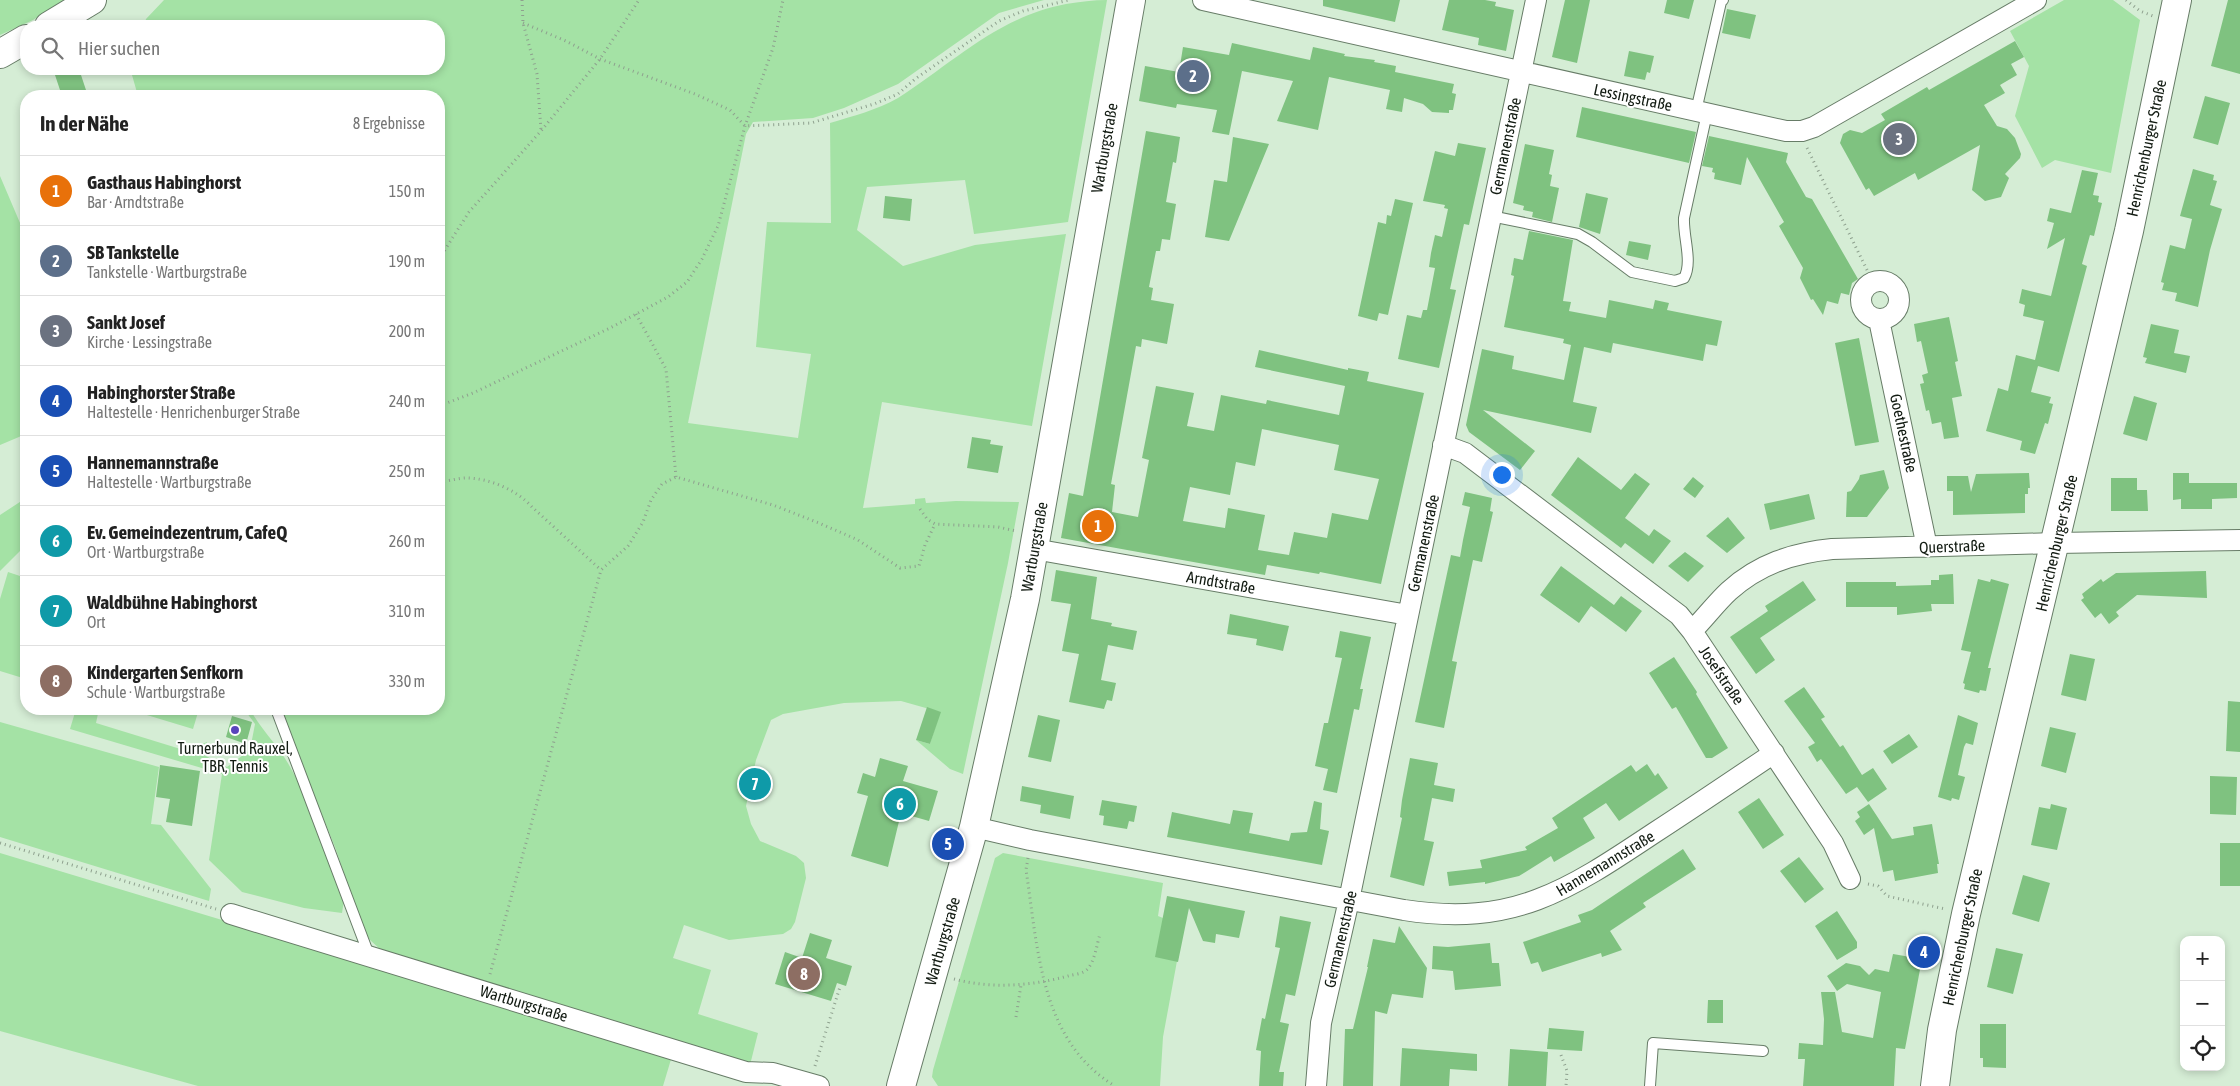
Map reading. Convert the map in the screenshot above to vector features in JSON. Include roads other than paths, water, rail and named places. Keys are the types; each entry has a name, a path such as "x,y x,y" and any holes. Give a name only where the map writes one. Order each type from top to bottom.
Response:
{"main road":[{"path":"59,20 92,0"},
{"name":"Wartburgstraße","path":"901,1086 974,828 998,722 1035,542 1131,0"},
{"name":"Henrichenburger Straße","path":"1935,1086 1942,1030 1966,914 2129,231 2174,12"},
{"path":"0,54 20,42"}],"street":[{"name":"Lessingstraße","path":"1203,0 1786,131 1802,131 1814,127 2036,0"},
{"name":"Germanenstraße","path":"1316,1086 1321,1023 1349,900 1536,0"},
{"path":"1873,282 1887,282 1897,291 1899,304 1892,316 1879,320 1869,316 1862,308 1860,298 1865,288 1873,282"},
{"name":"Goethestraße","path":"1879,320 1927,547"},
{"name":"Josefstraße","path":"1444,445 1460,450 1473,459 1679,615 1692,631 1833,843 1850,878"},
{"name":"Querstraße","path":"1692,631 1728,592 1750,575 1780,559 1806,552 2056,543 2240,540"},
{"name":"Arndtstraße","path":"1035,542 1408,615"},
{"name":"Hannemannstraße","path":"974,828 1349,900 1430,914 1457,915 1504,910 1532,902 1573,885 1596,872 1774,753"},
{"name":"Wartburgstraße","path":"231,914 746,1072 773,1073 814,1085"}],"lane":[{"path":"1491,216 1578,234 1592,242 1632,272 1675,281 1684,278 1688,270 1683,231 1684,218 1701,112 1721,2 1723,0"},
{"path":"278,715 369,955"},
{"path":"1650,1086 1653,1043 1763,1051"}],"place":[{"name":"SB Tankstelle","path":"1193,76"},
{"name":"Sankt Josef","path":"1899,139"},
{"name":"Gasthaus Habinghorst","path":"1098,526"},
{"name":"Turnerbund Rauxel, TBR, Tennis","path":"235,730"},
{"name":"Waldbühne Habinghorst","path":"755,784"},
{"name":"Ev. Gemeindezentrum, CafeQ","path":"900,804"},
{"name":"Hannemannstraße","path":"948,844"},
{"name":"Habinghorster Straße","path":"1924,952"},
{"name":"Kindergarten Senfkorn","path":"804,974"}]}
